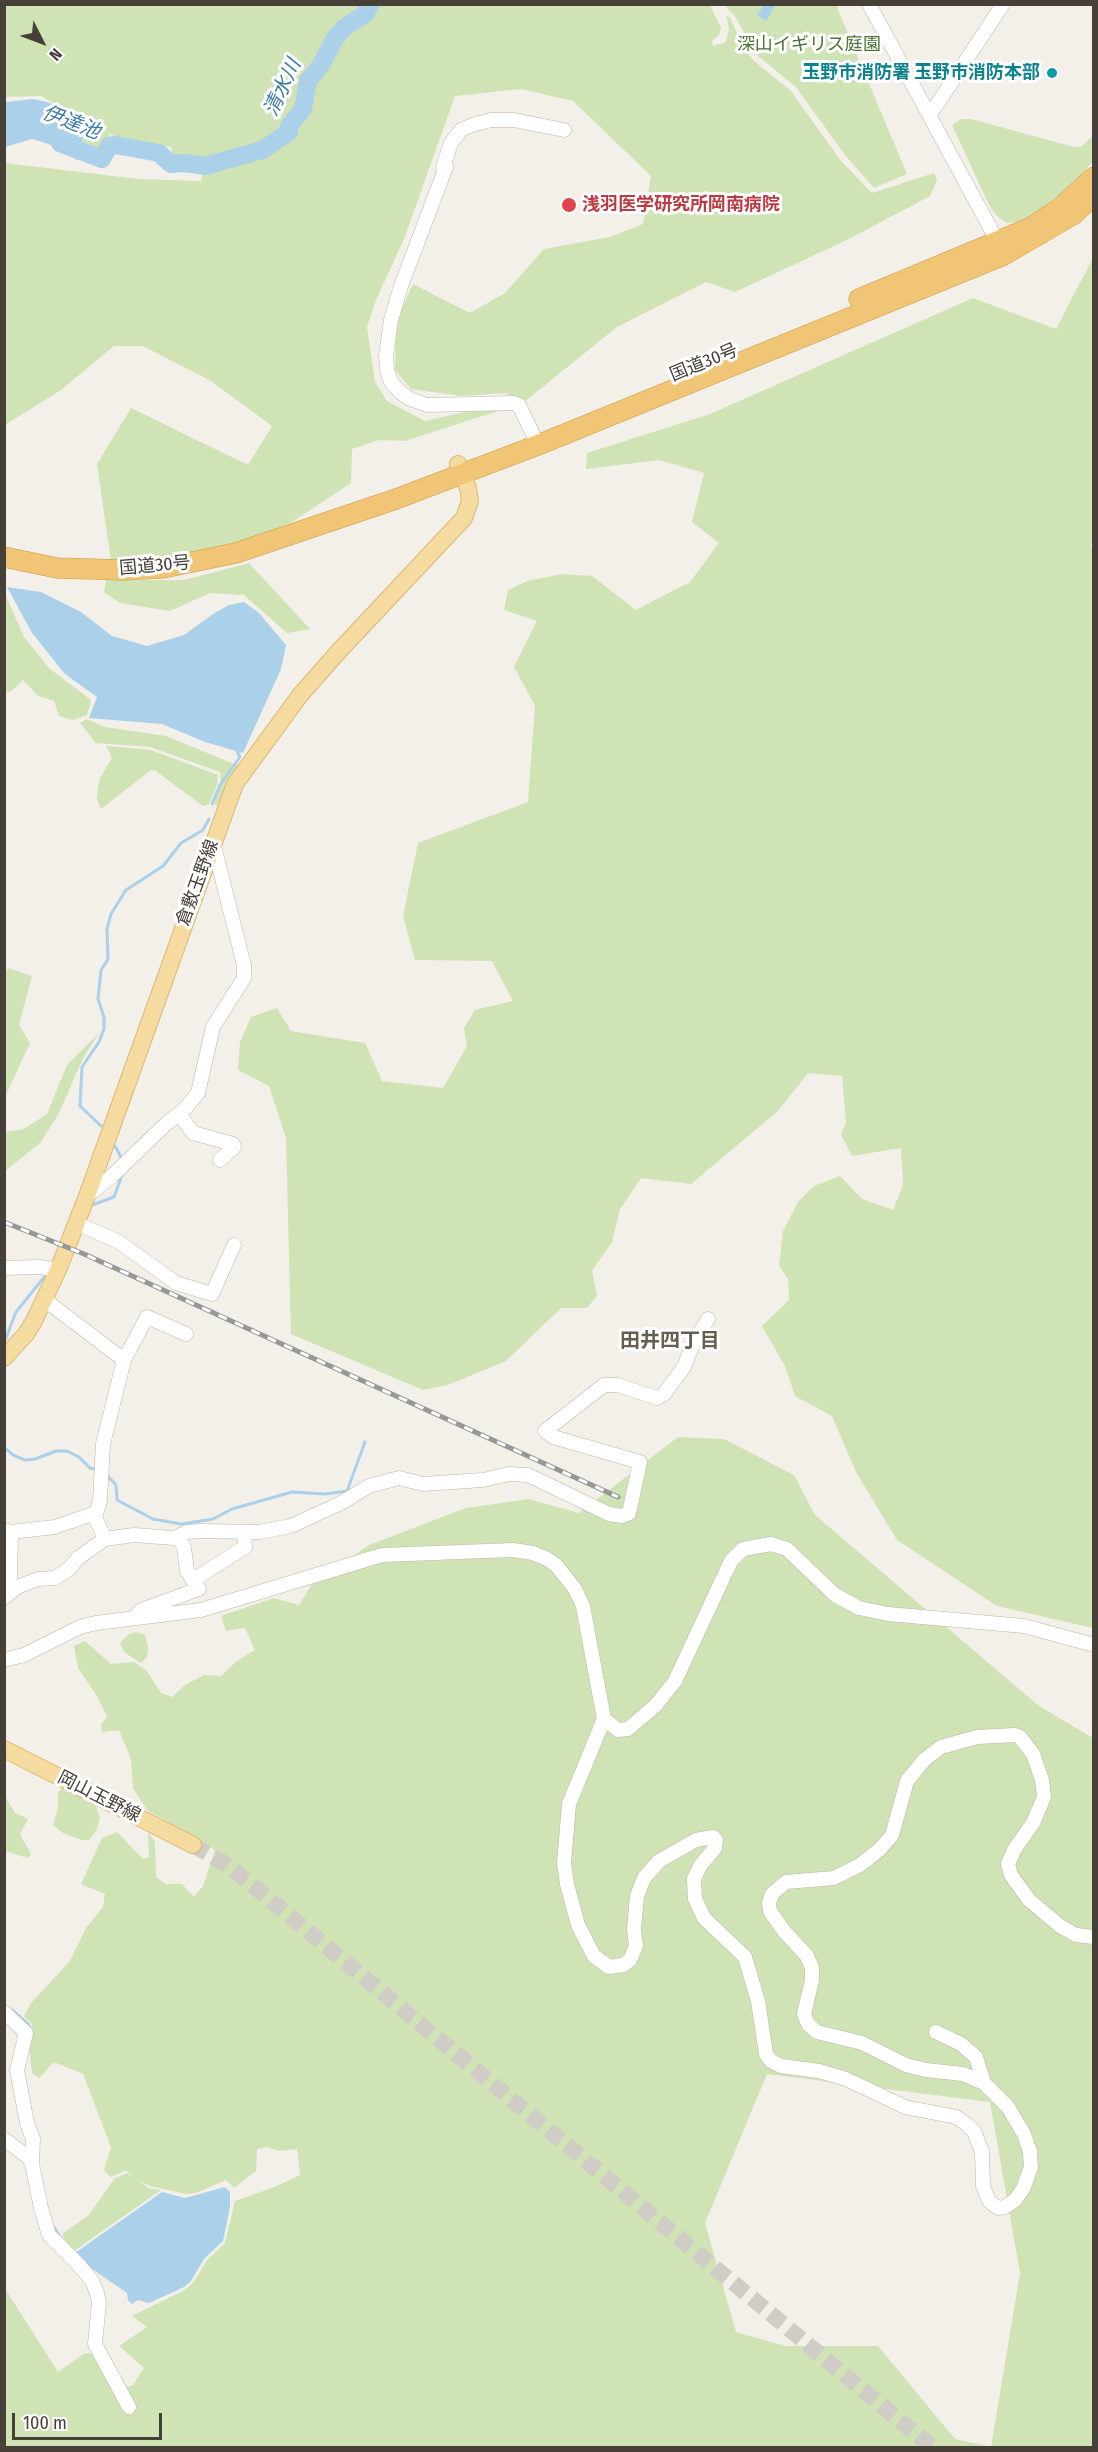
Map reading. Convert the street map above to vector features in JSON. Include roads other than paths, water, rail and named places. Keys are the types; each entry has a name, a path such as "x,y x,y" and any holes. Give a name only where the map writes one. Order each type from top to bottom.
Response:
{"highway":[{"name":"国道30号","path":"4,557 57,568 123,570 162,568 236,553 302,530 536,439 1002,248 1074,214 1091,192"}],"main road":[{"name":"倉敷玉野線","path":"4,1358 26,1334 58,1270 87,1196 235,784 301,694 339,650 464,518 470,501 460,469"},
{"name":"岡山玉野線","path":"4,1749 193,1845"}],"street":[{"path":"869,4 1002,248"},
{"path":"929,113 936,106 1003,4"},
{"path":"536,439 519,405 514,403 427,405 410,399 391,382 386,356 391,320 400,286 446,168 443,167 451,143 460,130 472,124 503,120 564,130"},
{"path":"87,1196 179,1114 198,1093 213,1027 244,978 244,965 213,842"},
{"path":"179,1114 193,1133 233,1144 234,1147 220,1160"},
{"path":"76,1223 119,1242 176,1283 212,1294 234,1245"},
{"path":"4,1268 58,1270"},
{"path":"45,1300 124,1360"},
{"path":"105,1539 95,1513 100,1501 103,1444 124,1360 147,1317 186,1334"},
{"path":"6,1596 17,1587 39,1579 55,1578 105,1539 135,1535 174,1538 187,1532 259,1532 291,1526 341,1503 369,1486 399,1478 423,1484 483,1480 509,1474 528,1475 609,1514 622,1516 629,1513 640,1462 552,1437 545,1431 604,1385 618,1385 657,1398 664,1394 684,1367 693,1344 708,1319"},
{"path":"6,1596 10,1582 8,1531 55,1527 95,1513"},
{"path":"194,1580 245,1547 244,1532"},
{"path":"135,1617 141,1610 199,1589 187,1571 184,1548 178,1536"},
{"path":"604,1719 618,1730 628,1729 656,1705 675,1681 684,1665 731,1561 743,1549 762,1544 787,1549 836,1595 859,1608 888,1614 1024,1626 1094,1645"},
{"path":"4,1660 24,1655 80,1628 109,1620 201,1610 382,1555 513,1550 532,1553 556,1565 575,1589 583,1606 604,1719 569,1804 564,1863 578,1925 594,1956 609,1966 623,1965 630,1960 636,1946 634,1929 637,1896 644,1878 659,1861 696,1840 713,1837 716,1840 715,1848 700,1866 694,1879 695,1899 704,1918 746,1957 759,2001 766,2054 771,2061 781,2066 819,2071 846,2079 905,2107 956,2117 974,2131 982,2152 983,2186 989,2201 998,2208 1005,2207 1015,2200 1023,2189 1031,2167 1030,2152 1024,2134 1008,2107 984,2083 963,2074 906,2065 862,2043 817,2032 812,2028 804,2014 812,1980 812,1968 807,1956 784,1931 770,1911 769,1903 772,1894 786,1882 834,1878 860,1865 879,1850 892,1834 907,1781 924,1760 941,1747 977,1737 1015,1735 1020,1737 1033,1754 1042,1780 1044,1797 1033,1823 1008,1864 1011,1875 1029,1900 1060,1926 1077,1935 1094,1938"},
{"path":"4,2012 26,2033 17,2070 27,2123 33,2139 32,2164 46,2231 92,2281 99,2303 95,2344 129,2407"},
{"path":"936,2032 961,2044 976,2057 984,2083"},
{"path":"4,2139 28,2157 32,2164"}],"water":[{"path":"764,5 775,6 766,21 757,15"},
{"name":"伊達池","path":"34,99 50,103 80,117 85,126 78,161 65,149 32,139 5,147 5,102"},
{"path":"7,587 41,592 81,612 112,636 147,646 184,635 229,605 244,602 259,613 286,645 281,669 243,753 205,742 162,724 89,718 97,697 65,674 32,633"},
{"path":"225,2187 230,2192 230,2207 223,2241 204,2259 191,2281 184,2287 149,2303 138,2300 132,2304 128,2300 127,2293 72,2255 162,2192 185,2198"}],"waterway":[{"name":"清水川","path":"60,143 102,159 109,146 115,145 159,153 171,164 185,163 205,166 262,150 289,132 289,126 303,109 308,81 321,65 335,38 345,27 365,14 371,4"},
{"path":"212,804 220,785 240,757 236,749"},
{"path":"101,1126 80,1106 82,1067 99,1042 104,1029 104,1017 98,999 101,970 108,959 107,929 111,914 126,890 163,866 181,843 203,830 209,819"},
{"path":"115,1146 122,1159"},
{"path":"92,1205 114,1197 122,1175"},
{"path":"4,1343 16,1312 45,1276"},
{"path":"106,1474 116,1485 117,1500 153,1519 181,1524 213,1519 232,1509 292,1492 325,1494 347,1491 365,1442"},
{"path":"4,1447 13,1455 25,1460 35,1459 56,1451 67,1451 79,1457 90,1468 98,1470"},
{"path":"12,2010 28,2024 31,2031"},
{"path":"53,2226 61,2238"}],"tunnel":[{"path":"193,1845 227,1865 257,1889 933,2448"}],"railway":[{"path":"4,1222 84,1254 618,1497"}],"place":[{"name":"玉野市消防署 玉野市消防本部","path":"1052,73"},
{"name":"浅羽医学研究所岡南病院","path":"569,205"}],"district":[{"name":"田井四丁目","path":"670,1341"}],"park label":[{"name":"深山イギリス庭園","path":"809,45"}]}
